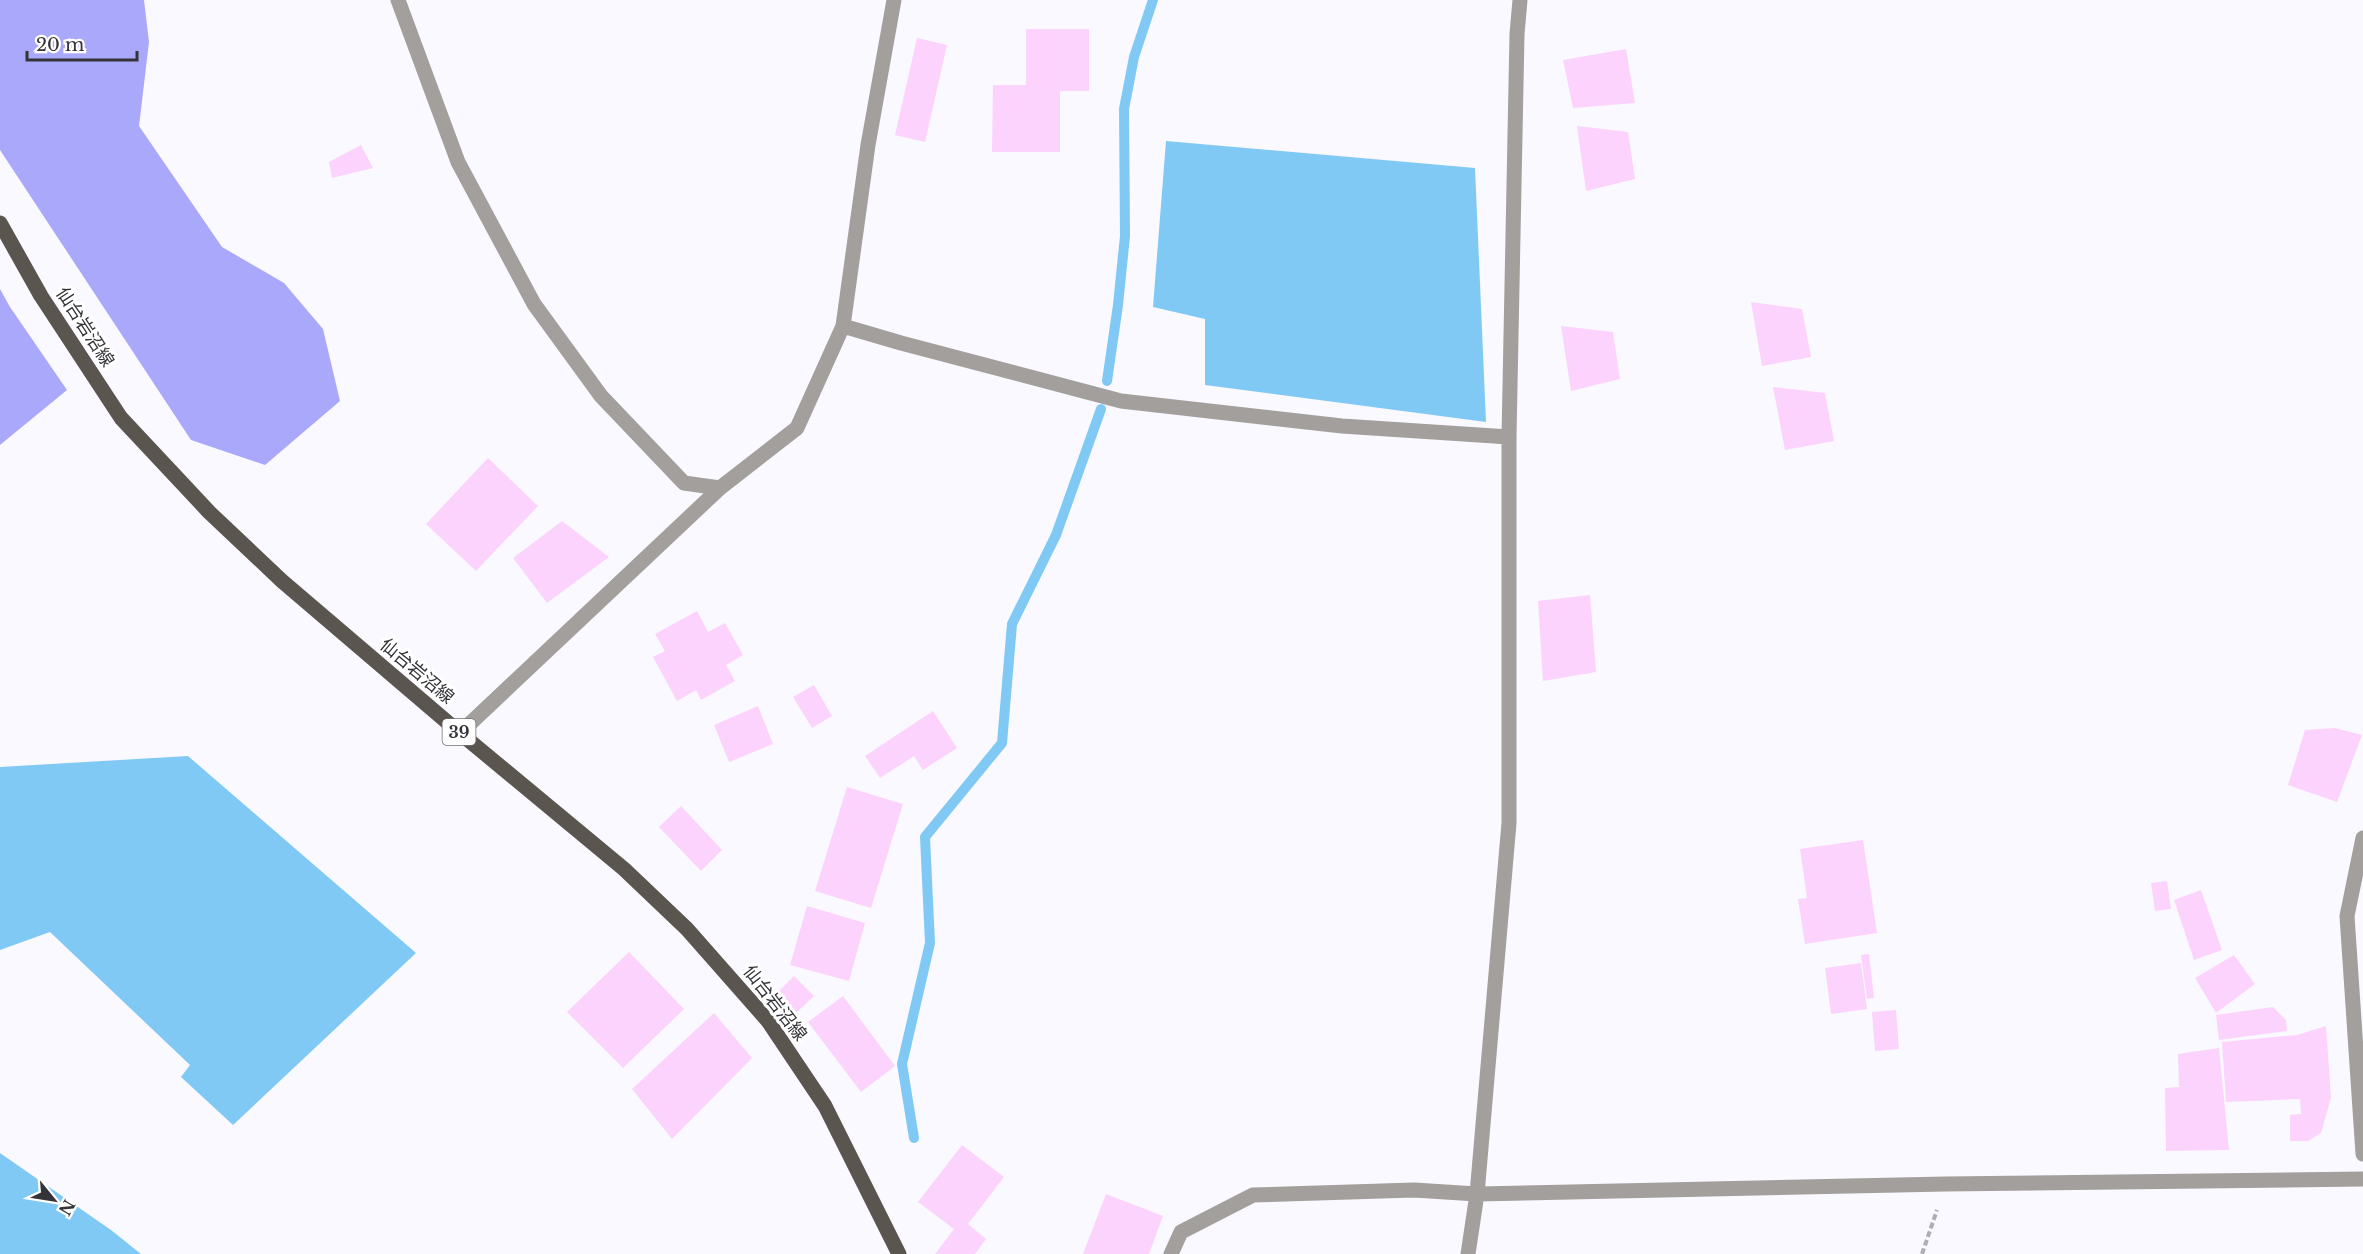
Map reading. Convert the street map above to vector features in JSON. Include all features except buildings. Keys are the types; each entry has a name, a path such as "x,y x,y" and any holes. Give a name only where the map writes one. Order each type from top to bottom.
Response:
{"main road":[{"name":"仙台岩沼線","path":"0,224 40,296 121,418 209,512 282,581 624,869 687,929 768,1021 825,1106 899,1254"}],"street":[{"path":"398,0 458,162 534,304 601,396 684,483 720,488"},
{"path":"460,733 720,488 797,428 843,326 868,145 894,0"},
{"path":"1468,1254 1477,1194 1509,824 1509,437 1517,34 1520,0"},
{"path":"843,326 1121,401 1342,426 1509,437"},
{"path":"2363,838 2347,916 2363,1145"},
{"path":"1171,1254 1181,1232 1253,1195 1414,1190 1477,1194 1946,1184 2363,1179"}],"path":[{"path":"1922,1254 1946,1184"}],"shaded area":[{"path":"0,0 144,0 149,42 139,126 222,247 284,283 323,329 340,401 265,465 191,440 0,150"},
{"path":"0,289 67,390 0,445"}],"water":[{"path":"1166,141 1475,168 1486,422 1205,385 1205,319 1153,307"},
{"path":"188,756 416,953 233,1125 181,1077 190,1065 50,932 0,950 0,767"},
{"path":"0,1153 111,1230 141,1254 0,1254"}],"waterway":[{"path":"1107,381 1125,236 1124,109 1134,57 1153,0"},
{"path":"914,1138 902,1064 930,943 925,837 1002,743 1012,624 1056,535 1101,409"}]}
